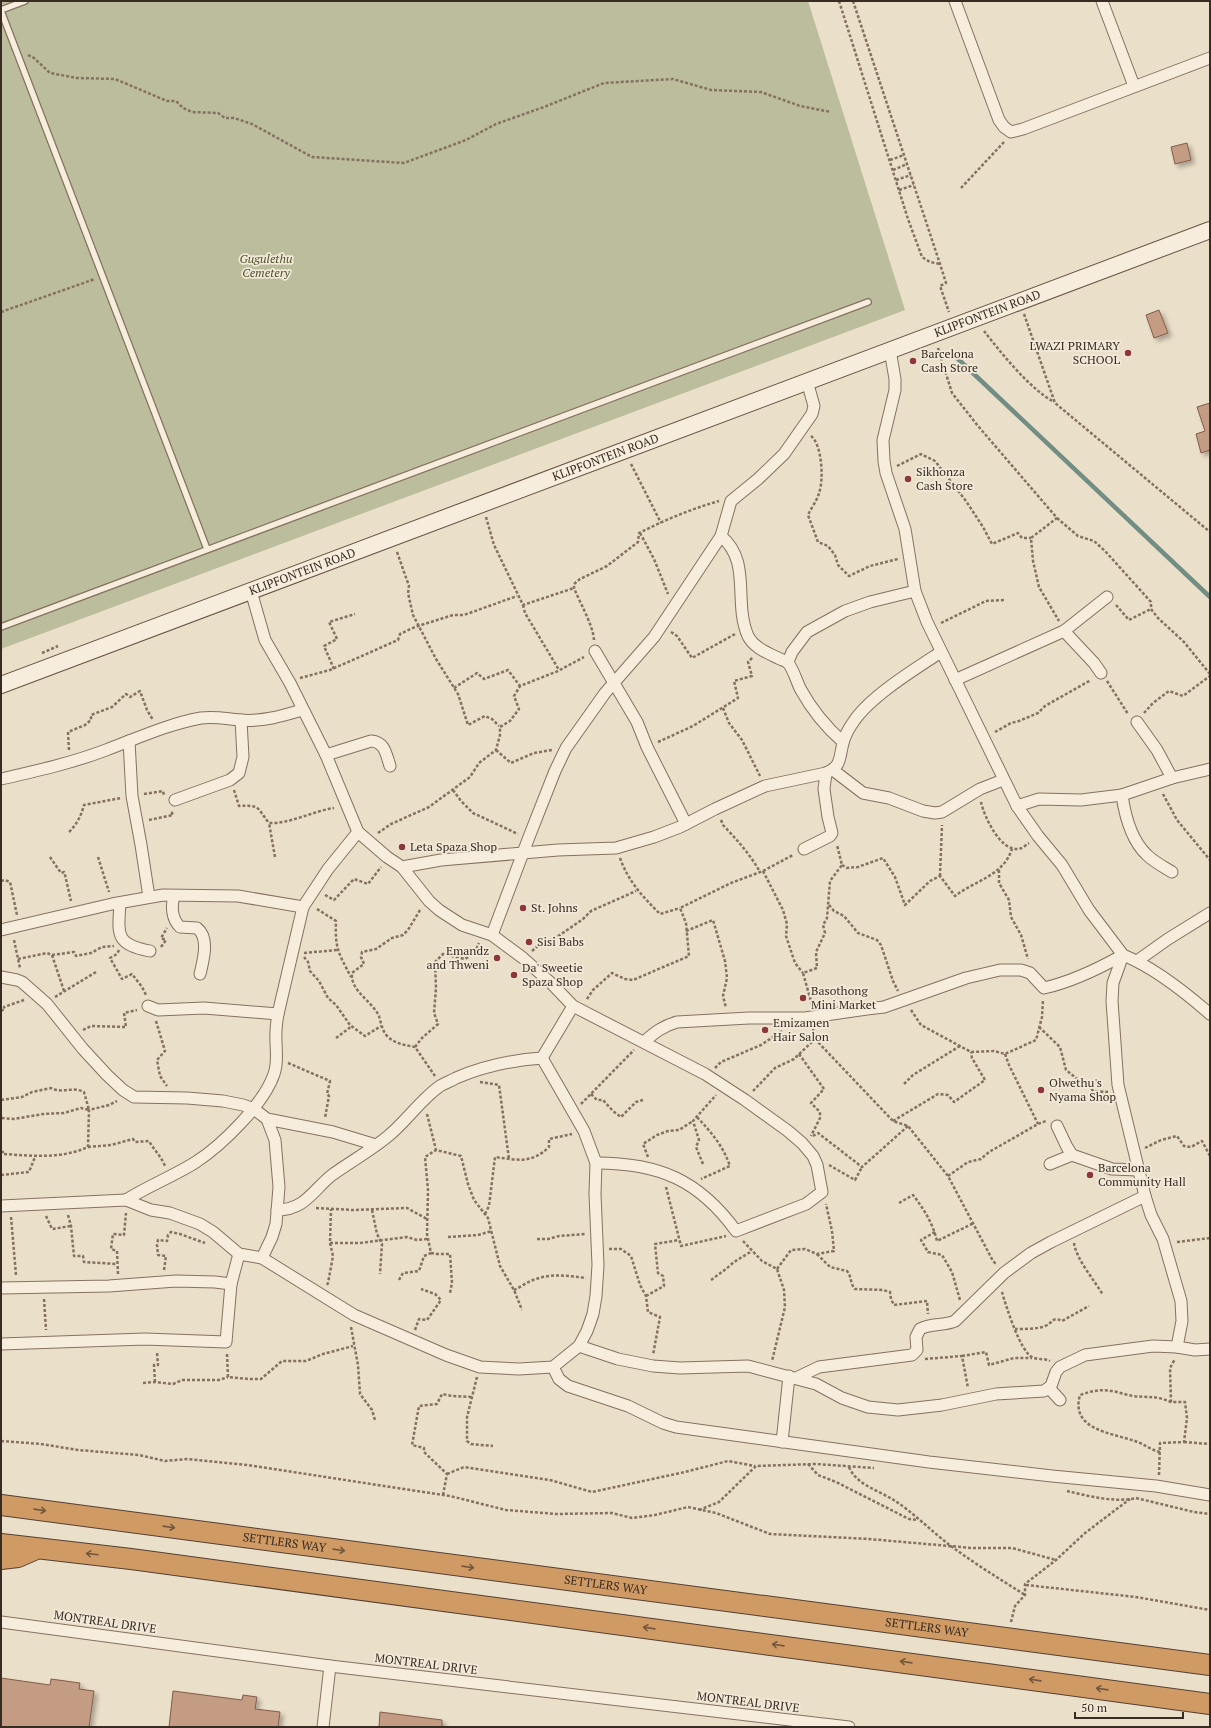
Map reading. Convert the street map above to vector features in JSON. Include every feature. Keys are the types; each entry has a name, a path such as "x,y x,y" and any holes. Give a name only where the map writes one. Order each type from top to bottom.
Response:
{"highway":[{"name":"SETTLERS WAY","path":"1,1505 1210,1665"},
{"path":"1,1544 139,1560 1210,1704"},
{"path":"1,1559 18,1557 38,1548"}],"main road":[{"name":"KLIPFONTEIN ROAD","path":"1,685 1210,230"}],"street":[{"path":"955,1 999,120 1009,134 1210,58"},
{"path":"1102,1 1134,86"},
{"path":"890,350 895,379 895,390 882,447 886,473 905,529 915,591 941,652 1017,806 1038,836 1062,865 1090,910 1123,955 1137,961 1210,1014"},
{"path":"487,934 566,748 613,683 654,637 721,536 728,506 731,501 758,480 784,454 812,414 814,406 807,381"},
{"path":"721,536 730,543 735,552 738,562 743,620 754,644 760,649 788,662 809,703 830,730 843,742"},
{"path":"788,662 792,652 808,632 845,611 870,602 915,591"},
{"path":"251,592 265,640 290,683 302,710 326,755 358,832 402,867 429,901 439,910 462,925 487,934 523,958 576,1008 704,1074 807,1140 817,1165 822,1192 806,1204 736,1231 723,1214 699,1191 672,1175 619,1163 596,1163"},
{"path":"955,680 1064,631 1107,597"},
{"path":"1064,631 1101,672"},
{"path":"595,651 637,722 647,747 686,824"},
{"path":"804,849 832,834 824,789 830,772 840,760 846,734 862,710 879,696 941,652"},
{"path":"1,779 70,762 106,750 159,729 202,718 219,717 241,720 278,718 302,710"},
{"path":"172,800 230,780 239,773 242,766 241,720"},
{"path":"1137,722 1157,750 1172,778"},
{"path":"129,741 132,796 149,897"},
{"path":"326,755 371,741 376,741 383,745 390,766"},
{"path":"1017,806 1039,799 1081,800 1122,795 1172,778 1210,769"},
{"path":"402,867 441,860 558,850 616,848 654,837 686,824 766,786 830,772 863,793 889,798 923,811 935,813 942,812 980,789 1003,780"},
{"path":"1122,795 1128,823 1137,842 1148,856 1172,872"},
{"path":"6,1206 126,1200 202,1158 254,1110 270,1085 274,1074 278,1014 304,905 328,869 358,832"},
{"path":"10,928 149,897 214,895 238,896 304,905"},
{"path":"174,896 172,911 176,924 180,927 197,928 202,934 204,957 200,974"},
{"path":"116,904 122,943 150,951"},
{"path":"1137,961 1168,939 1210,913"},
{"path":"644,1042 656,1031 666,1025 677,1022 728,1018 810,1016 884,1006 966,978 1000,970 1021,970 1030,973 1044,988 1092,971 1123,955"},
{"path":"1123,955 1113,983 1112,1001 1120,1092 1145,1196 1151,1214 1163,1239 1183,1311 1177,1347"},
{"path":"1,977 17,980 34,992 47,1004 107,1075 128,1095 134,1097 223,1101 243,1105 268,1119 320,1130 376,1145"},
{"path":"153,1008 204,1008 278,1014"},
{"path":"277,1210 291,1208 302,1204 333,1174 358,1159 388,1136 425,1098 441,1085 470,1072 504,1063 542,1058 576,1008"},
{"path":"126,1200 151,1210 176,1215 200,1224 213,1232 239,1254 262,1258 354,1315 446,1355 480,1367 519,1369 553,1367 579,1346 587,1331 593,1314 596,1296 598,1250 595,1194 596,1163 584,1131 542,1058"},
{"path":"262,1258 272,1237 277,1210 279,1187 279,1169 275,1140 268,1119"},
{"path":"1057,1126 1072,1155 1112,1169 1138,1170"},
{"path":"1050,1164 1072,1155"},
{"path":"792,1377 819,1367 909,1356 914,1354 918,1348 917,1332 924,1326 949,1324 955,1321 962,1316 972,1304 1004,1273 1031,1253 1145,1196"},
{"path":"1,1344 156,1339 226,1342 231,1284 239,1254"},
{"path":"1,1288 119,1285 195,1281 231,1284"},
{"path":"579,1346 618,1359 653,1366 680,1368 748,1366 816,1384 848,1401 883,1409 898,1410 996,1394 1044,1391 1049,1388 1056,1372 1064,1365 1085,1355 1153,1346 1177,1347 1195,1350 1210,1349"},
{"path":"553,1367 559,1379 568,1386 628,1406 670,1426 1022,1473 1156,1486 1210,1495"},
{"path":"782,1442 792,1377"},
{"path":"1049,1388 1060,1400"},
{"name":"MONTREAL DRIVE","path":"1,1622 330,1666 849,1727"},
{"path":"323,1727 330,1666"}],"lane":[{"path":"25,1 1,10 207,549"},
{"path":"1,627 868,302"}],"path":[{"path":"839,1 899,190 922,256 930,262 940,264"},
{"path":"853,1 946,283 940,286 950,317"},
{"path":"15,48 34,58 50,74 77,78 115,79 167,101 176,101 183,108 192,112 218,113 225,118 234,118 252,124 312,157 404,163 466,140 496,124 604,83 673,79 711,90 761,92 800,106 831,112"},
{"path":"961,188 1001,147 1009,134"},
{"path":"890,160 904,155"},
{"path":"893,170 908,164"},
{"path":"896,180 911,175"},
{"path":"899,190 914,184"},
{"path":"1,312 103,276"},
{"path":"1023,312 1055,402"},
{"path":"982,330 1002,354 1043,396 1055,402 1210,532"},
{"path":"937,344 952,392 978,426 1057,518 1078,536 1094,541 1105,551 1151,602 1151,609 1158,618 1184,642 1210,675 1183,696 1169,691 1150,706 1137,722 1129,715 1101,672 1070,693 1046,706 1038,713 1011,723 984,738"},
{"path":"800,432 812,436 816,440 821,467 822,482 820,491 808,515 818,542 828,546 835,555 838,565 849,576 870,566 909,556"},
{"path":"886,473 921,454 935,462 966,501 992,544 1018,533 1022,538 1031,538 1057,518"},
{"path":"630,459 634,471 647,493 661,523"},
{"path":"640,533 701,506 722,500 731,501"},
{"path":"486,515 494,545 525,613 559,670"},
{"path":"500,727 510,721 519,709 514,696 520,686 559,670 595,651 591,626 574,588 574,584 580,579 606,566 638,542 640,533"},
{"path":"640,533 654,559 660,577 674,606"},
{"path":"1031,538 1033,561 1039,587 1064,631"},
{"path":"368,840 392,824 429,807 470,777 479,763 496,750 500,735 500,727 492,719 484,716 468,725 458,694 444,669 436,659 413,615 408,593 409,586 396,548"},
{"path":"523,606 574,588"},
{"path":"290,683 310,674 334,669 398,640 400,634 420,626 453,615 464,615 517,596"},
{"path":"1107,597 1109,596 1129,620 1151,609"},
{"path":"930,629 986,601 1005,600"},
{"path":"334,669 324,646 337,639 329,622 355,614"},
{"path":"654,637 672,632 677,636 692,658 746,629"},
{"path":"647,747 692,726 738,698 734,681 752,676 748,662 760,649"},
{"path":"454,688 476,673 484,679 508,670 520,686"},
{"path":"70,762 68,732 85,725 91,720 91,715 112,707 126,694 130,697 140,691 147,710 159,729"},
{"path":"723,708 729,723 742,740 766,786"},
{"path":"496,750 511,763 534,752 566,748"},
{"path":"230,780 238,806 253,806 259,809 269,823 275,857"},
{"path":"1157,783 1177,820 1210,860"},
{"path":"980,789 981,803 989,823 995,834 1012,849 1019,849 1038,836"},
{"path":"453,790 473,813 515,834 529,837"},
{"path":"69,832 76,825 84,805 163,791 164,797 172,800 173,815 137,823"},
{"path":"269,823 279,824 323,810 347,806"},
{"path":"715,809 723,825 744,848 762,872 783,910 787,924 786,936 795,963 803,973 808,992 810,1016 815,1039 893,1121 908,1126 948,1176 993,1261 1004,1273"},
{"path":"942,812 940,876 955,896 999,870 1009,858 1012,849"},
{"path":"832,834 842,865 847,868 858,867 883,858 895,877 905,905 930,881 940,876"},
{"path":"616,848 624,870 636,890 660,914 680,908 717,889 762,872 804,849"},
{"path":"50,857 60,874 64,872 73,914"},
{"path":"98,857 116,904"},
{"path":"314,890 334,900 354,879 368,884 389,858"},
{"path":"803,973 817,968 816,952 825,933 823,925 827,918 830,881 842,865"},
{"path":"999,870 998,883 1009,900 1011,916 1021,935 1027,956 1032,966 1030,973"},
{"path":"1,881 5,880 10,882 10,928 21,970 17,980"},
{"path":"523,958 539,945 566,931 583,919 591,911 636,890"},
{"path":"352,978 352,973 364,964 361,957 362,952 376,949 392,938 403,934 408,930 422,907 429,901"},
{"path":"304,905 322,911 336,921 337,950 365,1001 378,1016 381,1026 387,1036 396,1042 415,1047 441,1085"},
{"path":"828,905 834,911 844,916 858,933 877,940 881,945 898,990 907,999 921,1025 971,1052 994,1051 1005,1054 1036,1040 1042,1017 1044,988"},
{"path":"576,1008 612,973 625,979 633,980 689,956 686,923 680,908"},
{"path":"686,931 713,920 725,961 727,978 723,996 728,1018"},
{"path":"150,951 156,946 162,948 166,940 161,938 163,933 166,929 176,924"},
{"path":"415,1047 422,1038 438,1024 434,1013 436,988 435,962 443,954 465,959 474,952 487,934"},
{"path":"18,959 47,953 52,955 74,952 76,956 91,953 102,947 122,943"},
{"path":"122,943 117,954 110,958 122,979 132,974 139,983 153,1008 165,1051 157,1060 160,1076 174,1098"},
{"path":"337,950 301,953 308,962 310,971 319,981 328,998 336,1005 340,1013 352,1026 364,1036 381,1026"},
{"path":"52,955 64,991"},
{"path":"47,1004 64,991 96,972"},
{"path":"1,1011 5,1010 4,1006 26,1000 34,992"},
{"path":"73,1035 91,1026 126,1027 124,1013 153,1008"},
{"path":"704,1074 721,1062 761,1045 810,1016"},
{"path":"336,1038 352,1026"},
{"path":"1039,1027 1060,1048 1066,1070 1081,1082 1090,1086 1093,1091 1120,1092"},
{"path":"745,1100 775,1068 794,1059 815,1039"},
{"path":"573,1114 624,1060 644,1042"},
{"path":"904,1084 913,1074 960,1046"},
{"path":"893,1121 938,1094 948,1095 954,1102 985,1080 972,1058 971,1052"},
{"path":"799,1054 824,1089 811,1103 820,1112 820,1118 807,1140"},
{"path":"1005,1054 1038,1124"},
{"path":"276,1060 295,1065 330,1081 327,1094 329,1096 328,1108 320,1130"},
{"path":"470,1072 477,1081 499,1085 510,1159"},
{"path":"649,1169 648,1158 643,1144 657,1135 668,1131 679,1130 693,1121 723,1087"},
{"path":"1,1100 22,1097 32,1092 51,1088 58,1092 78,1089 84,1092 89,1110 88,1147"},
{"path":"591,1094 597,1100 603,1100 613,1112 621,1117 636,1102 643,1100"},
{"path":"1,1118 14,1119 43,1114 64,1113 81,1108 89,1110 109,1105 128,1095"},
{"path":"425,1098 430,1128 436,1150"},
{"path":"697,1117 718,1140 726,1153 730,1166 701,1179 699,1191"},
{"path":"693,1121 699,1140 696,1147 703,1164"},
{"path":"948,1176 968,1162 981,1159 989,1152 1038,1124 1051,1121 1057,1126"},
{"path":"817,1165 824,1163 855,1180 862,1167 908,1126"},
{"path":"485,1214 489,1206 495,1157 529,1160 541,1154 549,1147 549,1139 584,1131"},
{"path":"807,1140 818,1133 862,1167"},
{"path":"1135,1152 1161,1140 1177,1136 1184,1146 1191,1147 1202,1141 1210,1156"},
{"path":"1,1152 4,1152 4,1154 47,1157 69,1154 88,1147 111,1145 133,1139 135,1142 149,1141 153,1148 161,1155 169,1177"},
{"path":"430,1253 427,1219 428,1190 425,1157 436,1150 461,1156 468,1184 474,1200 488,1218 500,1266 514,1290 522,1310"},
{"path":"1,1175 29,1172 31,1163 35,1156"},
{"path":"672,1175 665,1181 681,1246 722,1237 736,1231 762,1261 777,1269 784,1290 785,1307 774,1352 767,1370"},
{"path":"817,1254 834,1251 829,1216 822,1192"},
{"path":"899,1204 913,1194 935,1232 937,1241 974,1223"},
{"path":"119,1285 117,1251 111,1249 113,1234 124,1235 126,1200"},
{"path":"67,1204 74,1256 83,1256 84,1262 117,1264"},
{"path":"302,1204 314,1208 331,1209 372,1210 407,1208 427,1219"},
{"path":"42,1205 52,1229 71,1226"},
{"path":"6,1206 11,1221 16,1270 14,1288"},
{"path":"319,1294 328,1283 333,1256 330,1243 331,1209"},
{"path":"372,1210 382,1244 380,1274"},
{"path":"448,1237 478,1235 492,1231"},
{"path":"1073,1231 1075,1248 1103,1295"},
{"path":"160,1282 166,1256 158,1255 158,1240 167,1241 168,1235 171,1232 205,1243 222,1241"},
{"path":"935,1232 921,1240 928,1252 942,1255 952,1272 961,1301 972,1304"},
{"path":"537,1239 588,1233 598,1234"},
{"path":"330,1243 360,1243 407,1237 417,1240 428,1239"},
{"path":"1163,1239 1176,1242 1210,1238"},
{"path":"646,1296 664,1286 663,1276 658,1273 655,1244 679,1240"},
{"path":"598,1250 621,1249 631,1256 640,1286 646,1296 648,1312 660,1317 653,1366"},
{"path":"777,1269 791,1250 805,1249 817,1254 830,1267 847,1271 850,1275 851,1285 855,1289 883,1290 890,1292 894,1305 927,1301 931,1325"},
{"path":"711,1280 734,1262 752,1251"},
{"path":"399,1280 403,1273 419,1271 424,1256 430,1253 450,1254 452,1282 450,1293"},
{"path":"514,1290 535,1279 547,1276 559,1275 597,1278"},
{"path":"996,1282 1002,1291 1015,1329 1026,1353 1032,1358"},
{"path":"44,1287 45,1328 49,1342"},
{"path":"411,1340 419,1319 427,1320 441,1300 435,1294 421,1289"},
{"path":"1015,1329 1046,1326 1052,1319 1057,1318 1062,1321 1089,1306"},
{"path":"354,1315 351,1327 353,1346 358,1365 360,1394 372,1410 375,1420"},
{"path":"155,1382 154,1365 158,1364 156,1339"},
{"path":"226,1342 228,1377"},
{"path":"143,1383 155,1382 173,1384 182,1380 219,1380 228,1377 248,1380 261,1379 282,1361 306,1361 323,1354 353,1346"},
{"path":"1171,1402 1170,1368 1176,1359 1177,1347"},
{"path":"914,1354 921,1358 929,1359 986,1352 989,1365 1014,1358 1032,1358 1049,1360 1056,1372"},
{"path":"962,1356 972,1399"},
{"path":"480,1367 467,1417 467,1441 471,1444 494,1446"},
{"path":"1160,1452 1152,1450 1135,1441 1094,1429 1081,1414 1078,1401 1080,1395 1094,1390 1112,1391 1122,1395 1136,1397 1149,1396 1161,1398 1171,1402 1184,1402 1188,1418 1184,1442"},
{"path":"447,1474 424,1452 424,1448 412,1445 419,1406 437,1404 442,1394 472,1397"},
{"path":"1,1441 138,1455 165,1460 187,1459 247,1465 443,1494 506,1510 556,1514 612,1513 632,1518 655,1515 688,1507 716,1513 770,1534 838,1537 951,1546 1012,1548 1056,1560"},
{"path":"1156,1486 1160,1470 1160,1443 1184,1442 1210,1444"},
{"path":"447,1474 464,1468 550,1480 592,1492 728,1461 756,1466 808,1464 877,1469"},
{"path":"808,1464 818,1475 836,1482 909,1519 918,1520"},
{"path":"699,1510 719,1502 756,1466"},
{"path":"849,1466 852,1474 875,1492 892,1499 951,1546 1025,1595"},
{"path":"443,1494 447,1474"},
{"path":"1025,1584 1056,1560 1085,1533 1130,1499 1141,1485"},
{"path":"1062,1490 1095,1498 1136,1498 1194,1512 1210,1514"},
{"path":"1011,1623 1015,1606 1025,1595 1025,1584"},
{"path":"1025,1584 1136,1597 1210,1610"}],"green space":[{"name":"Gugulethu Cemetery","path":"1,1 808,1 905,310 1,649"}],"building":[{"path":"1187,143 1191,160 1175,164 1171,147"},
{"path":"1159,310 1168,333 1154,338 1146,315"},
{"path":"1210,403 1210,450 1201,453 1196,434 1205,431 1197,407"},
{"path":"1,1678 50,1685 51,1679 80,1683 79,1689 94,1691 89,1727 1,1727"},
{"path":"173,1691 242,1700 243,1695 257,1697 255,1709 280,1712 278,1727 169,1727"},
{"path":"380,1712 442,1720 442,1727 379,1727"}],"waterway":[{"path":"958,359 1210,597"}],"place":[{"name":"LWAZI PRIMARY SCHOOL","path":"1128,353"},
{"name":"Barcelona Cash Store","path":"913,361"},
{"name":"Sikhonza Cash Store","path":"908,479"},
{"name":"Leta Spaza Shop","path":"402,847"},
{"name":"St. Johns","path":"523,908"},
{"name":"Sisi Babs","path":"529,942"},
{"name":"Emandz and Thweni","path":"497,958"},
{"name":"Da' Sweetie Spaza Shop","path":"514,975"},
{"name":"Basothong Mini Market","path":"803,998"},
{"name":"Emizamen Hair Salon","path":"765,1030"},
{"name":"Olwethu's Nyama Shop","path":"1041,1090"},
{"name":"Barcelona Community Hall","path":"1090,1175"}]}
